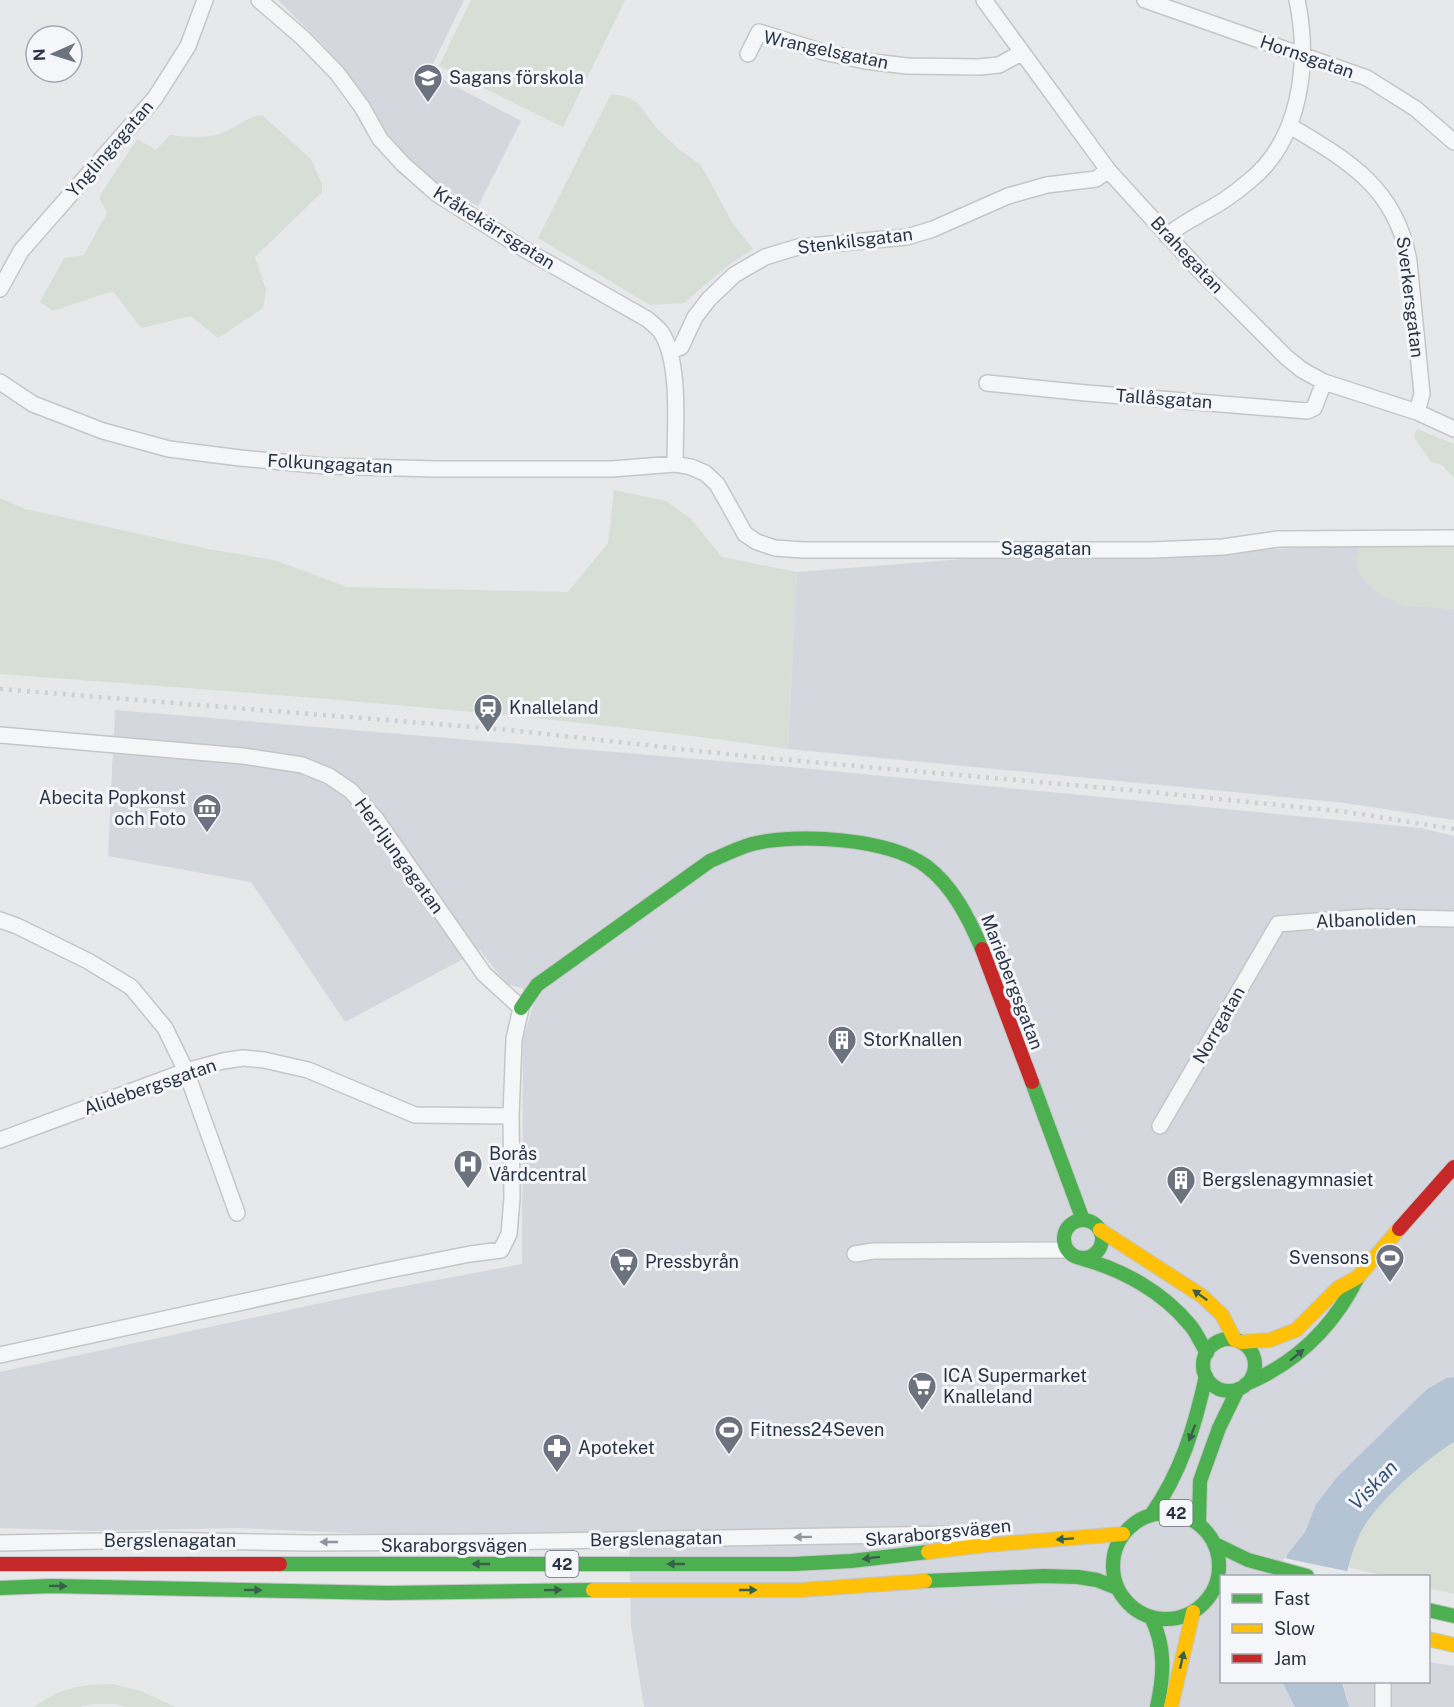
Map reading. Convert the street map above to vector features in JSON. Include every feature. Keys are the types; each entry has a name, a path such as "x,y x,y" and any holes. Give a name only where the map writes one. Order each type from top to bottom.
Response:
{"main road":[{"name":"Mariebergsgatan","path":"521,1008 537,985 710,861 727,853 756,844 817,840 861,843 886,848 923,865 945,885 963,909 981,947 1083,1220"},
{"path":"1151,1515 1163,1501 1175,1479 1197,1420 1206,1376 1204,1362 1207,1353 1219,1341 1270,1340 1296,1330 1332,1294 1358,1277 1454,1167"},
{"path":"1199,1524 1200,1481 1220,1428 1242,1387 1253,1375 1255,1364 1249,1349 1238,1341 1231,1326 1199,1293 1153,1266 1090,1221 1083,1220 1070,1224 1063,1237 1071,1255 1098,1262 1141,1284 1155,1294 1187,1322 1207,1353"},
{"path":"1083,1259 1100,1249 1102,1243 1100,1230"},
{"path":"1206,1376 1214,1386 1226,1390 1242,1387 1285,1365 1310,1344 1350,1296 1358,1277"},
{"name":"42","path":"1123,1534 1138,1520 1151,1515 1177,1514 1199,1524 1215,1544 1230,1554 1260,1565 1302,1575"},
{"path":"1123,1534 1116,1547 1113,1560 1118,1588 1133,1608 1150,1617 1169,1619 1193,1612 1214,1600 1214,1590 1219,1573 1219,1555 1215,1544"},
{"name":"Skaraborgsvägen","path":"0,1564 793,1564 851,1561 986,1545 1123,1534"},
{"name":"42","path":"0,1588 51,1586 388,1593 800,1590 977,1578 1054,1576 1078,1576 1118,1588"},
{"path":"1430,1610 1454,1616"},
{"path":"1172,1707 1193,1612"},
{"path":"1150,1617 1158,1628 1163,1644 1162,1682 1157,1707"},
{"path":"1430,1639 1454,1645"}],"street":[{"name":"Ynglingagatan","path":"0,289 21,251 155,98 188,46 205,0"},
{"name":"Kråkekärrsgatan","path":"259,0 303,38 337,73 362,107 380,139 403,164 437,194 524,249 647,319 660,332 670,352 673,369 675,464"},
{"name":"Brahegatan","path":"984,0 1108,170 1167,236 1286,357 1302,370 1324,382 1417,412 1454,429"},
{"name":"Hornsgatan","path":"1145,0 1367,78 1416,109 1454,142"},
{"path":"1167,236 1178,225 1203,213 1250,181 1278,148 1290,126 1300,82 1302,55 1297,0"},
{"name":"Wrangelsgatan","path":"747,54 759,32 865,61 907,66 999,65 1021,53"},
{"name":"Sverkersgatan","path":"1290,126 1361,173 1373,184 1399,223 1406,241 1409,262 1422,394 1417,412"},
{"name":"Stenkilsgatan","path":"670,352 681,347 695,317 709,299 734,275 765,257 798,247 907,237 933,230 1008,196 1047,185 1096,179 1108,170"},
{"name":"Folkungagatan","path":"0,382 33,404 103,431 169,449 243,459 325,466 436,469 612,469 675,464"},
{"name":"Tallåsgatan","path":"987,383 1307,411 1314,408 1324,382"},
{"name":"Sagagatan","path":"675,464 705,473 717,484 745,534 757,542 775,548 803,550 1152,550 1223,547 1278,539 1454,538"},
{"name":"Herrljungagatan","path":"0,735 243,756 302,765 329,776 351,790 376,819 484,974 521,1008"},
{"name":"Albanoliden","path":"1278,924 1367,916 1454,919"},
{"path":"0,920 88,961 131,987 165,1028 186,1071 237,1213"},
{"name":"Norrgatan","path":"1160,1126 1278,924"},
{"path":"0,1355 384,1271 501,1250 509,1234 512,1198 511,1116 514,1039 521,1008"},
{"name":"Alidebergsgatan","path":"0,1140 186,1071 243,1058 264,1060 308,1070 415,1114 511,1116"},
{"path":"855,1254 873,1251 1067,1250"},
{"name":"Bergslenagatan","path":"0,1543 152,1540 309,1543 579,1541 951,1534 986,1545"},
{"path":"1383,1683 1383,1707"}],"shaded area":[{"name":"Sagans förskola","path":"278,0 464,0 429,72 521,121 478,206 437,184 408,160 388,137 326,48"},
{"path":"471,0 625,0 563,127 439,66"},
{"path":"611,94 637,102 658,130 701,165 733,224 753,249 727,266 684,303 650,305 538,238"},
{"path":"262,115 311,159 322,184 322,192 255,257 266,290 263,308 218,338 191,316 141,328 113,291 53,311 40,302 64,258 84,255 107,213 99,197 137,139 156,150 170,135 196,137 216,135"},
{"path":"1417,429 1454,444 1454,478 1442,465 1431,462 1414,437"},
{"path":"614,490 666,501 691,519 722,557 797,572 788,749 493,714 296,696 0,674 0,498 25,509 208,549 274,560 347,587 568,592 608,543"},
{"path":"1361,545 1401,605 1454,609 1454,820 1346,803 788,749 797,572 977,558 1165,554"},
{"path":"1361,545 1454,545 1454,609 1401,605 1375,592 1359,574 1356,558"},
{"name":"Knalleland","path":"115,710 780,766 1421,828 1454,836 1454,1377 1445,1378 1427,1389 1338,1476 1316,1504 1305,1532 1288,1555 1283,1575 1220,1575 1220,1683 1283,1683 1295,1707 644,1707 631,1626 629,1537 373,1534 238,1528 93,1531 0,1528 0,1372 368,1293 522,1264 523,1039 533,1006 522,988 506,984 480,950 345,1022 251,882 108,856"},
{"path":"1454,1442 1454,1594 1430,1588 1430,1575 1381,1575 1348,1567 1359,1536 1375,1511 1429,1460"},
{"path":"1430,1662 1454,1666 1454,1707 1349,1707 1343,1683 1430,1683"},
{"path":"113,1684 141,1691 175,1707 125,1707 117,1704 92,1704 79,1707 34,1707 71,1688"}],"water":[{"name":"Viskan","path":"1454,1377 1454,1442 1415,1471 1375,1511 1359,1536 1346,1575 1283,1575 1287,1555 1305,1532 1316,1504 1338,1476 1427,1389 1446,1378"},
{"path":"1283,1683 1342,1683 1349,1707 1295,1707"}],"pier":[{"path":"1284,1558 1351,1572 1350,1575 1280,1575"}],"railway":[{"path":"0,689 510,730 754,757 1347,812 1454,829"}],"traffic: fast":[{"path":"521,1008 537,985 710,861 752,844 771,841 842,840 889,849 910,857 936,874 952,893 966,915 982,949"},
{"path":"1032,1082 1083,1220"},
{"path":"1083,1220 1097,1225 1102,1239 1097,1253 1083,1258 1069,1253 1064,1239 1069,1225 1083,1220"},
{"path":"1083,1259 1127,1276 1168,1302 1195,1331 1207,1353"},
{"path":"1246,1384 1281,1365 1312,1341 1337,1311 1358,1277"},
{"path":"1229,1339 1239,1341 1247,1347 1253,1355 1255,1365 1253,1375 1247,1383 1239,1389 1229,1391 1219,1389 1211,1383 1205,1375 1203,1365 1205,1355 1211,1347 1219,1341 1229,1339"},
{"path":"1151,1515 1179,1466 1197,1413 1206,1376"},
{"path":"1199,1524 1200,1481 1219,1428 1238,1389"},
{"path":"1166,1513 1186,1517 1204,1528 1215,1546 1219,1566 1215,1586 1204,1604 1186,1615 1166,1619 1146,1615 1128,1604 1117,1586 1113,1566 1117,1546 1128,1528 1146,1517 1166,1513"},
{"path":"1215,1544 1248,1560 1303,1575"},
{"path":"280,1564 793,1564 851,1561 928,1552"},
{"path":"925,1581 1043,1576 1078,1577 1097,1580 1117,1588"},
{"path":"0,1588 51,1586 388,1593 593,1590"},
{"path":"1430,1610 1454,1616"},
{"path":"1151,1617 1159,1639 1162,1661 1157,1707"}],"traffic: slow":[{"path":"1241,1342 1270,1340 1296,1330 1338,1288 1358,1277 1399,1229"},
{"path":"1100,1230 1202,1296 1222,1315 1235,1340"},
{"path":"928,1552 1123,1534"},
{"path":"593,1590 800,1590 925,1581"},
{"path":"1171,1707 1193,1612"},
{"path":"1430,1639 1454,1645"}],"traffic: jam":[{"path":"982,949 1032,1082"},
{"path":"1399,1229 1454,1167"},
{"path":"0,1564 280,1564"}],"place":[{"name":"Sagans förskola","path":"428,104"},
{"name":"Knalleland","path":"488,734"},
{"name":"Abecita Popkonst och Foto","path":"207,834"},
{"name":"StorKnallen","path":"842,1066"},
{"name":"Borås Vårdcentral","path":"468,1190"},
{"name":"Bergslenagymnasiet","path":"1181,1206"},
{"name":"Svensons","path":"1390,1284"},
{"name":"Pressbyrån","path":"624,1288"},
{"name":"ICA Supermarket Knalleland","path":"922,1412"},
{"name":"Fitness24Seven","path":"729,1456"},
{"name":"Apoteket","path":"557,1474"}]}
